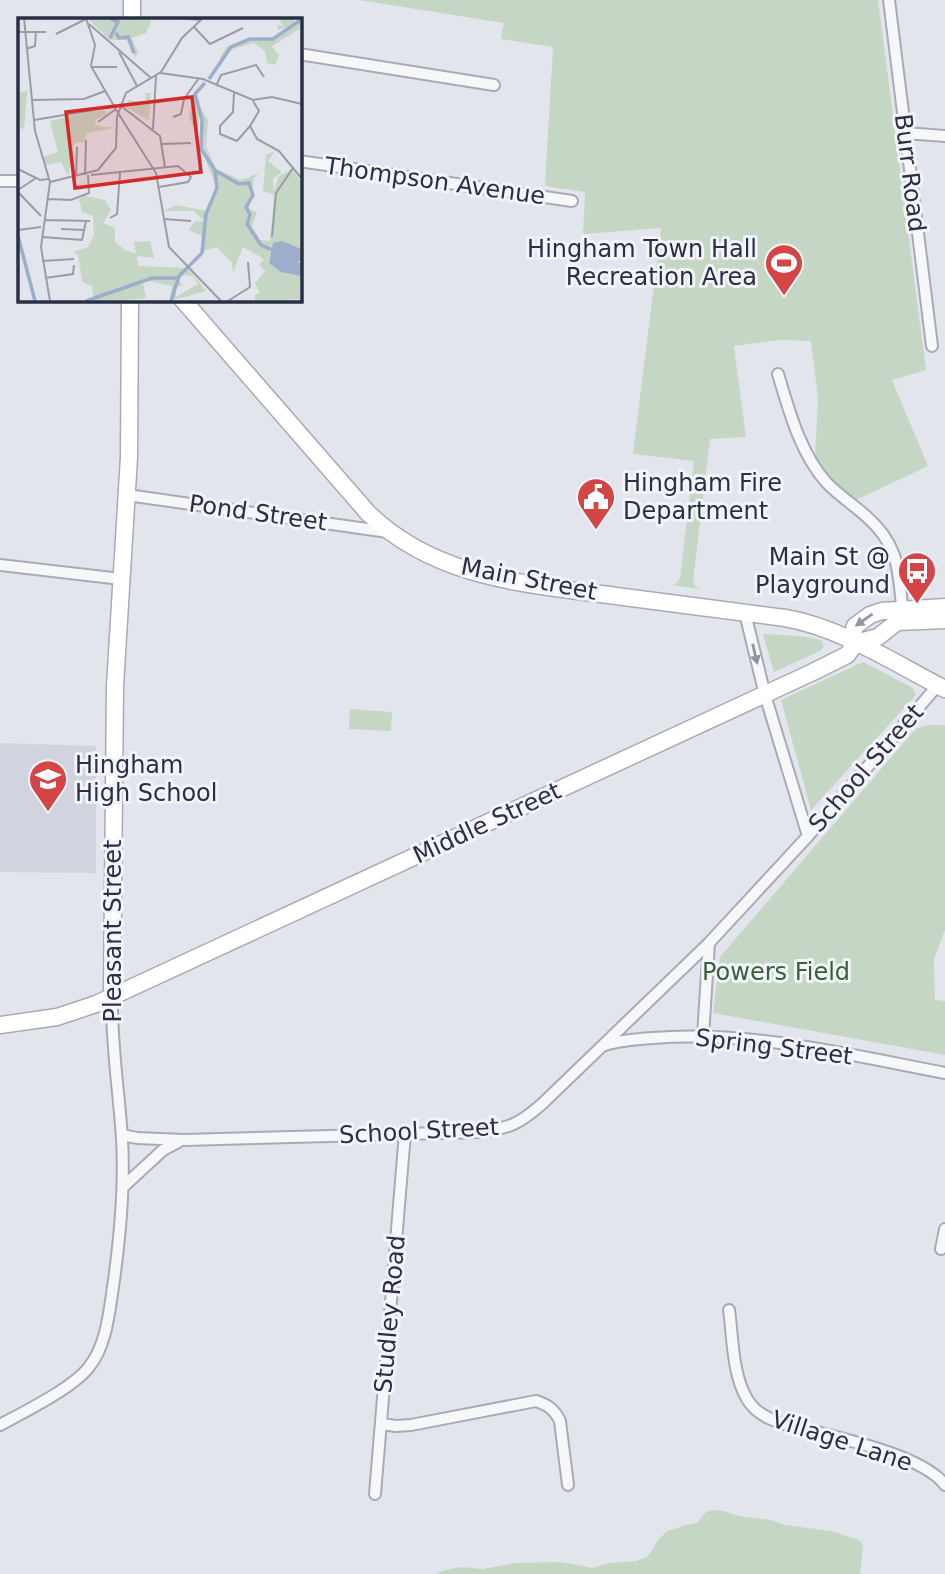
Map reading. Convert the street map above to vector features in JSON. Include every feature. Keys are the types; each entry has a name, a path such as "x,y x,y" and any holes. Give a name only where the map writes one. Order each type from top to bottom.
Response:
{"street":[{"path":"132,0 132,18"},
{"name":"Burr Road","path":"889,0 932,346"},
{"path":"301,54 494,85"},
{"path":"905,133 945,135"},
{"name":"Thompson Avenue","path":"301,161 572,201"},
{"path":"0,181 18,181"},
{"name":"Pleasant Street","path":"0,1425 81,1376 93,1361 99,1350 109,1312 117,1255 124,1186 112,996 115,686 127,495 130,301"},
{"name":"Main Street","path":"184,301 358,503 388,532 427,556 467,571 526,584 808,622 942,687"},
{"path":"778,374 796,429 816,468 826,482 867,517 890,542 899,572 903,615"},
{"name":"Pond Street","path":"127,495 388,532"},
{"path":"0,565 121,579"},
{"path":"856,643 878,636 903,615 945,607"},
{"path":"745,613 765,695 808,836"},
{"path":"903,615 945,620"},
{"name":"Middle Street","path":"0,1025 57,1017 76,1012 112,996 765,695 841,658 856,643"},
{"name":"School Street","path":"122,1135 184,1140 480,1132 515,1125 542,1104 709,943 942,687"},
{"path":"703,1036 709,943"},
{"name":"Spring Street","path":"603,1046 630,1040 677,1036 736,1038 945,1073"},
{"name":"Studley Road","path":"375,1494 405,1133"},
{"name":"School Street","path":"124,1186 163,1150 184,1140"},
{"path":"941,1249 945,1229"},
{"name":"Village Lane","path":"729,1310 740,1383 753,1408 774,1421 895,1455 930,1471 945,1485"},
{"path":"382,1424 411,1425 536,1401 555,1412 559,1422 568,1485"}],"shaded area":[{"name":"Hingham High School","path":"0,743 96,746 96,873 0,872"}],"green space":[{"name":"Hingham Town Hall Recreation Area","path":"359,0 878,0 926,370 892,380 928,466 856,500 831,478 815,456 818,399 811,341 779,340 734,346 746,437 710,439 693,581 699,589 672,585 680,578 694,461 633,454 661,228 583,234 585,192 545,186 553,47 501,39 504,23"},
{"path":"763,634 801,636 821,640 824,646 820,651 774,672"},
{"path":"863,662 913,688 916,695 811,810 781,700"},
{"path":"350,709 392,712 391,731 349,729"},
{"name":"Powers Field","path":"945,725 945,930 934,959 935,1000 945,1001 945,1055 713,1013 720,957 912,733 917,728"},
{"path":"712,1510 831,1531 859,1540 863,1547 860,1574 437,1574 461,1567 483,1569 516,1563 560,1562 593,1568 609,1563 636,1561 647,1557 667,1531 697,1523 706,1512"}],"place":[{"name":"Hingham Town Hall Recreation Area","path":"784,297"},
{"name":"Hingham Fire Department","path":"596,531"},
{"name":"Main St @ Playground","path":"917,605"},
{"name":"Hingham High School","path":"48,813"}]}
